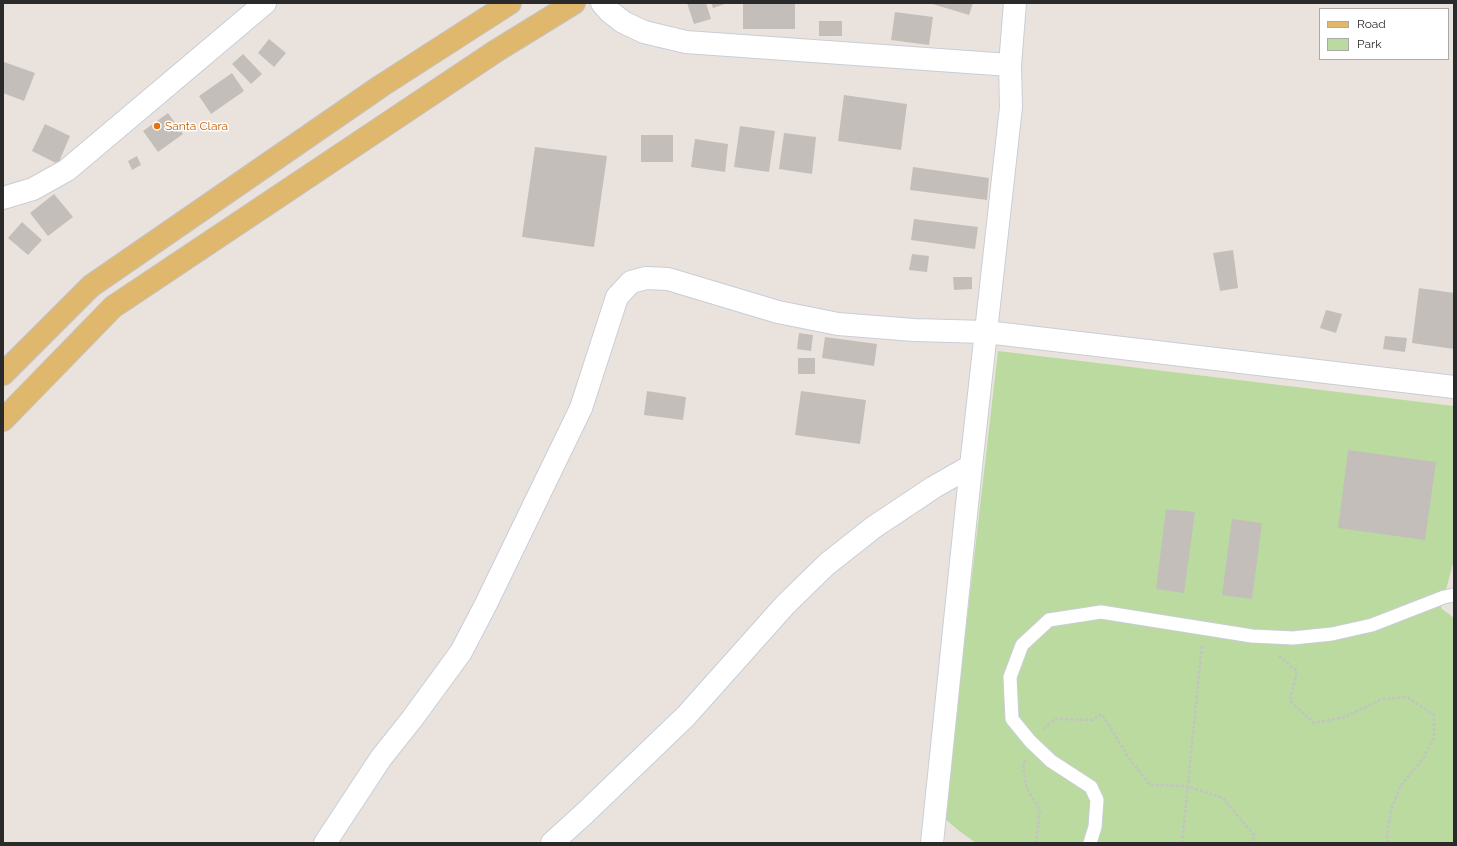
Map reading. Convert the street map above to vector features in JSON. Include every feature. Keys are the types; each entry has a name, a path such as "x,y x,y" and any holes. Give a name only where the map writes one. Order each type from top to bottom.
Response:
{"main road":[{"path":"3,374 91,286 381,86 510,3"},
{"path":"3,420 113,307 496,51 574,3"}],"street":[{"path":"3,198 33,189 67,170 265,3"},
{"path":"602,3 609,11 623,22 644,32 686,42 1010,65"},
{"path":"932,843 971,466 1011,107 1010,65 1015,3"},
{"path":"325,843 381,758 412,719 461,652 490,597 582,408 616,297 632,282 646,278 668,279 778,312 838,324 914,330 986,332 1454,387"},
{"path":"552,843 686,716 785,606 827,564 874,527 934,487 971,466"}],"lane":[{"path":"1090,843 1095,827 1097,800 1091,787 1051,760 1030,741 1012,719 1010,677 1022,645 1049,620 1101,612 1252,636 1293,638 1332,634 1372,624 1444,597 1454,596"}],"path":[{"path":"1182,843 1204,629"},
{"path":"1273,652 1297,671 1290,701 1314,723 1345,717 1382,699 1407,697 1434,715 1434,737 1423,759 1401,785 1391,810 1387,835 1389,843"},
{"path":"1036,843 1040,810 1027,789 1023,768 1030,741 1055,719 1092,720 1102,714 1129,758 1150,785 1188,786 1223,798 1254,835 1253,843"}],"green space":[{"path":"998,351 1454,406 1454,560 1441,608 1454,618 1453,843 976,843 944,818"}],"building":[{"path":"687,3 706,3 711,19 694,24"},
{"path":"711,3 728,3 713,8"},
{"path":"743,3 795,3 795,29 743,29"},
{"path":"929,3 973,3 969,15"},
{"path":"895,12 933,17 929,45 891,40"},
{"path":"819,21 842,21 842,36 819,36"},
{"path":"269,39 286,53 274,67 258,53"},
{"path":"243,54 262,74 251,84 232,64"},
{"path":"4,62 35,73 24,101 3,93"},
{"path":"232,73 244,91 211,114 199,96"},
{"path":"844,95 907,104 901,150 838,141"},
{"path":"168,113 183,134 158,152 143,131"},
{"path":"45,124 70,136 58,164 32,151"},
{"path":"740,126 775,131 769,172 734,167"},
{"path":"784,133 816,137 812,174 779,169"},
{"path":"641,135 673,135 673,162 641,162"},
{"path":"695,139 728,144 725,172 691,167"},
{"path":"535,147 607,156 594,247 522,237"},
{"path":"137,156 141,165 132,170 128,161"},
{"path":"913,167 989,178 987,200 910,190"},
{"path":"54,194 73,217 48,236 30,213"},
{"path":"914,219 978,227 975,249 911,240"},
{"path":"22,222 42,240 28,255 8,238"},
{"path":"1233,250 1238,288 1220,291 1213,253"},
{"path":"912,254 929,256 927,272 909,270"},
{"path":"953,277 972,277 972,289 954,290"},
{"path":"1419,288 1454,293 1454,349 1412,343"},
{"path":"1326,310 1342,314 1336,333 1320,328"},
{"path":"799,333 813,335 811,351 797,349"},
{"path":"1385,336 1407,338 1405,352 1383,349"},
{"path":"825,337 877,344 874,366 822,358"},
{"path":"798,358 815,358 815,374 798,374"},
{"path":"647,391 686,397 683,420 644,415"},
{"path":"801,391 866,400 860,444 795,435"},
{"path":"1348,450 1436,462 1425,540 1338,528"},
{"path":"1166,509 1195,512 1184,593 1156,589"},
{"path":"1232,519 1262,523 1252,599 1222,595"}],"place":[{"name":"Santa Clara","path":"157,126"}]}
